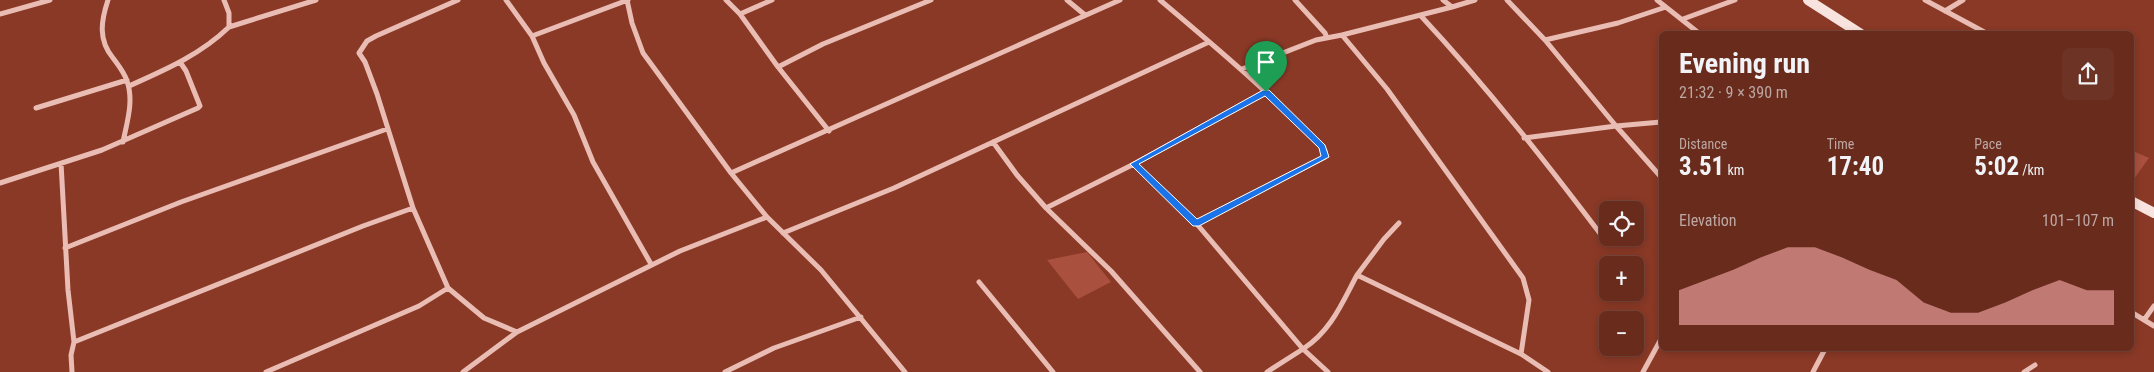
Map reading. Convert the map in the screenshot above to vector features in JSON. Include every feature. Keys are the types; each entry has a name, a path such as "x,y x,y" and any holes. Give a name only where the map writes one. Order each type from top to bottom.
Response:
{"main road":[{"path":"1808,0 1856,31"},
{"path":"2134,203 2154,214"}],"street":[{"path":"0,14 50,0"},
{"path":"108,0 100,30 108,52 129,86 129,104 123,142"},
{"path":"224,0 229,13 229,27"},
{"path":"129,86 180,62 216,39 229,27 316,0"},
{"path":"458,0 387,30 367,41 359,53 372,78 413,208 448,288 484,318 517,332"},
{"path":"506,0 532,36 544,63 574,115 593,162 626,216 651,264"},
{"path":"532,36 627,0 632,23 643,54 731,173 767,217 821,270 906,372"},
{"path":"726,0 740,14 778,67 829,130"},
{"path":"740,14 772,0"},
{"path":"778,67 823,44 931,0"},
{"path":"1067,0 1086,15"},
{"path":"731,173 1120,0"},
{"path":"1160,0 1266,92 1322,147 1325,157 1196,223"},
{"path":"1295,0 1326,34 1327,38"},
{"path":"1443,0 1452,7"},
{"path":"1242,70 1284,51 1327,38 1421,16 1475,0"},
{"path":"1508,0 1546,40 1616,126 1659,175"},
{"path":"1657,0 1697,31"},
{"path":"1683,19 1735,0"},
{"path":"1925,0 1982,31"},
{"path":"1945,11 1963,0"},
{"path":"1546,40 1618,23 1666,7"},
{"path":"1421,16 1457,55 1578,202 1599,231"},
{"path":"1342,35 1386,89 1523,278 1529,300 1521,354"},
{"path":"783,233 894,188 1209,42"},
{"path":"0,183 123,142 193,111 200,106 186,71 180,62"},
{"path":"36,108 127,80"},
{"path":"1046,208 1134,164 1266,92"},
{"path":"1524,138 1659,122"},
{"path":"65,248 181,202 387,129"},
{"path":"993,142 1017,175 1046,208 1111,271 1200,372"},
{"path":"61,163 65,248 74,342 71,355 72,372"},
{"path":"1134,164 1196,223 1302,349 1328,372"},
{"path":"74,342 413,208"},
{"path":"463,372 517,332 651,264 767,217"},
{"path":"1267,372 1316,341 1328,330 1372,253 1399,223"},
{"path":"1358,275 1521,354 1548,372"},
{"path":"979,282 1053,372"},
{"path":"266,372 419,306 448,288"},
{"path":"2144,320 2154,306"},
{"path":"2134,314 2154,326"},
{"path":"725,372 781,344 861,317"},
{"path":"1643,372 1659,343"},
{"path":"1814,372 1824,351"},
{"path":"2024,372 2035,365"}],"shaded area":[{"path":"2134,151 2149,158 2134,179"},
{"path":"1087,252 1111,282 1078,299 1047,260"}],"route":[{"path":"1266,92 1322,147 1325,151 1325,157 1196,223 1134,164 1222,116 1266,92"}]}
